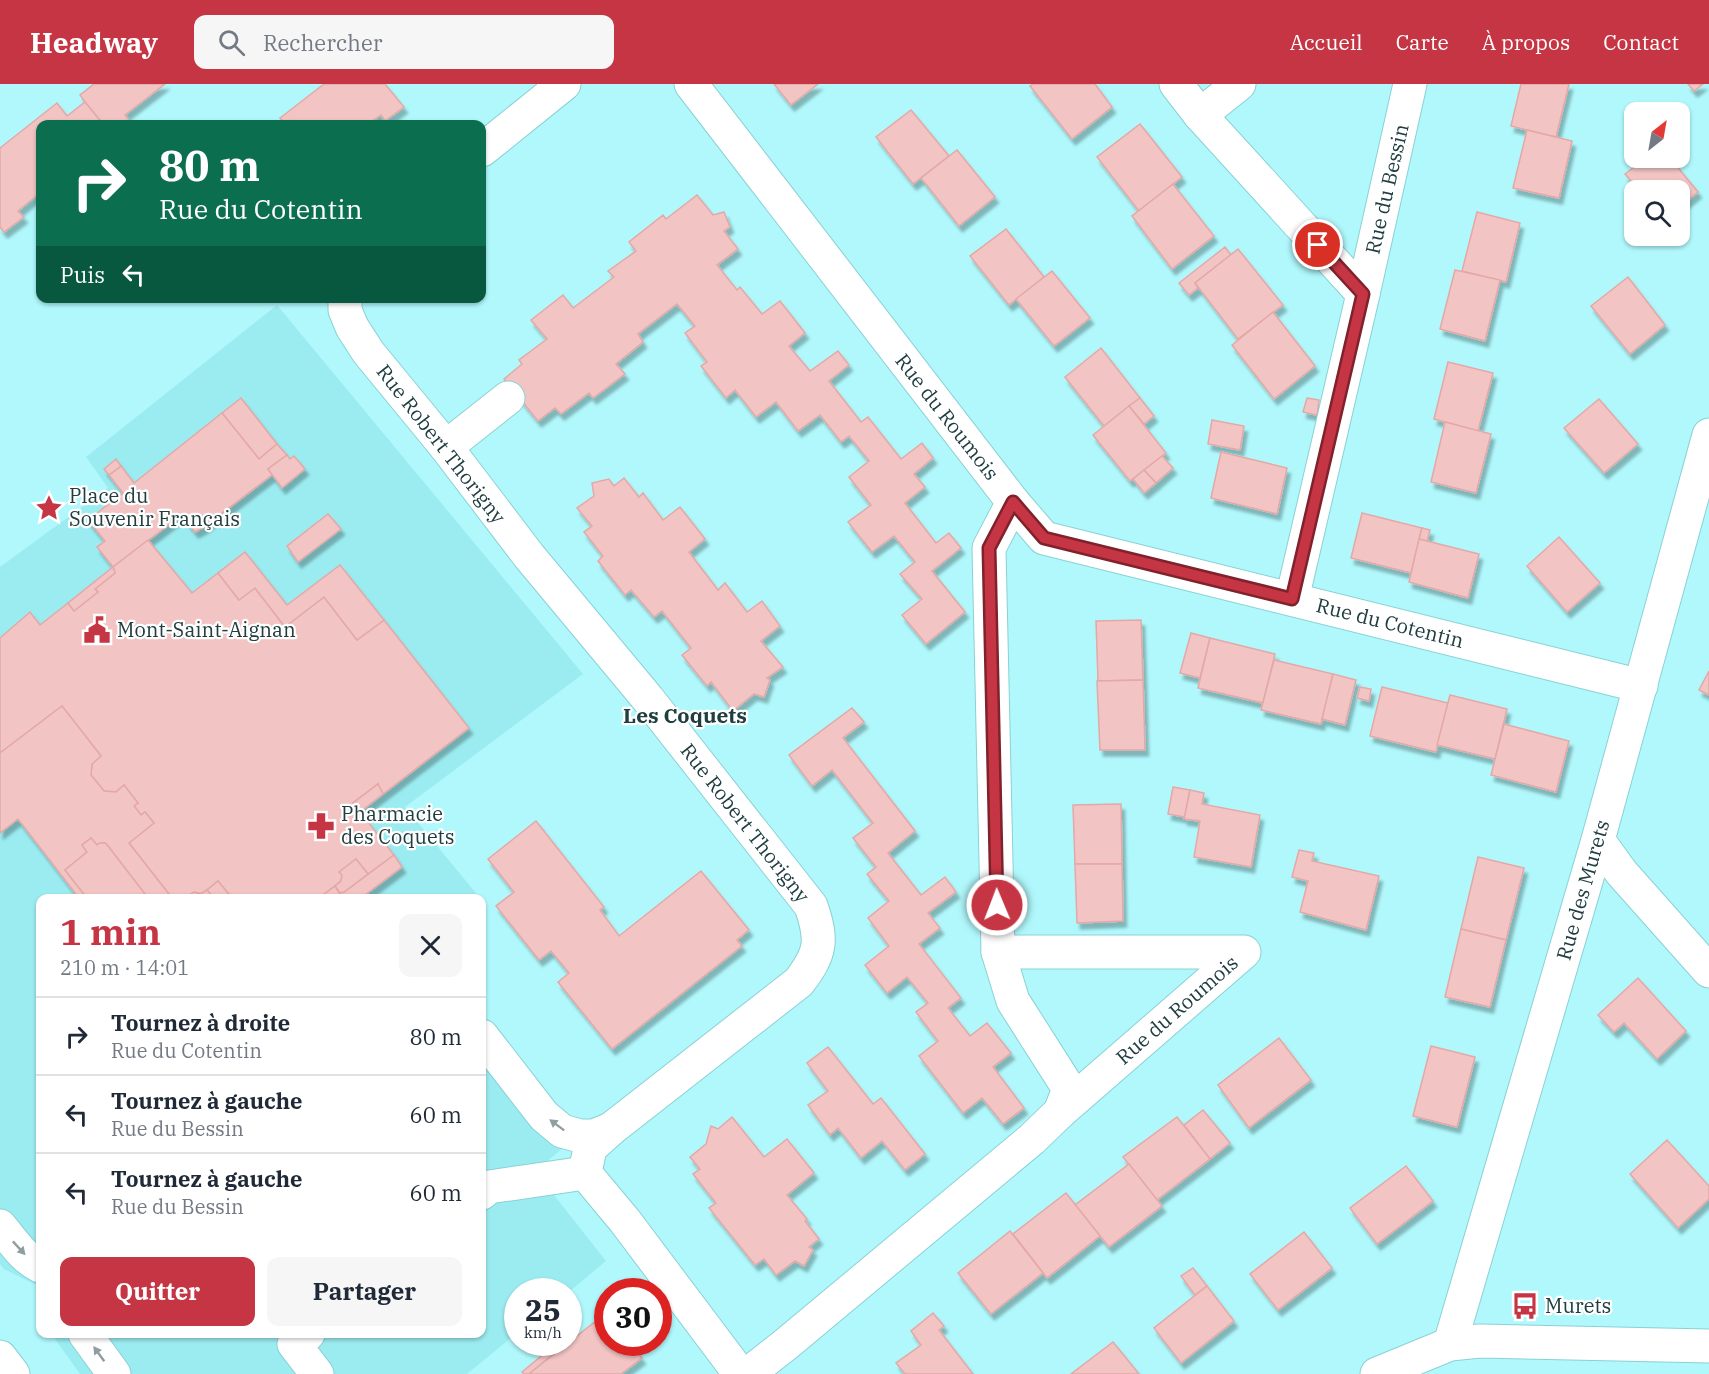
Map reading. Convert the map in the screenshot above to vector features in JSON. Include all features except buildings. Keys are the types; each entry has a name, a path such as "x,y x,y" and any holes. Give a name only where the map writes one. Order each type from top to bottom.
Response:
{"street":[{"path":"486,147 564,84"},
{"name":"Rue du Roumois","path":"691,84 1013,502"},
{"name":"Rue du Bessin","path":"1176,84 1200,115 1363,294"},
{"path":"1200,115 1239,84"},
{"name":"Rue du Bessin","path":"1292,599 1410,84"},
{"name":"Rue Robert Thorigny","path":"345,303 345,310 352,327 368,352 446,447 529,556 648,699 811,906 819,928 818,949 811,966 799,982 611,1129 590,1148 585,1173"},
{"path":"446,447 508,398"},
{"name":"Rue des Murets","path":"1450,1344 1598,840 1709,435"},
{"path":"1013,502 989,548 998,952 1013,1001 1069,1089 1060,1113"},
{"name":"Rue du Cotentin","path":"1013,502 1044,538 1641,686"},
{"path":"1598,840 1621,872 1709,971"},
{"name":"Rue du Roumois","path":"748,1374 1032,1139 1244,952 998,952"},
{"path":"486,1041 544,1116 562,1131 580,1136 594,1136 611,1129"},
{"path":"486,1190 585,1173 625,1221 740,1374"},
{"path":"0,1226 15,1245 36,1264"},
{"path":"88,1338 114,1374"},
{"path":"301,1339 317,1374"},
{"path":"1377,1374 1450,1344 1480,1341 1709,1346"},
{"path":"0,1357 13,1374"}],"shaded area":[{"name":"Les Coquets","path":"277,305 583,674 405,807 477,894 36,894 36,1285 4,1269 0,1264 0,567 108,488 86,457"},
{"path":"486,1041 567,1145 535,1171 606,1261 582,1281 582,1278 504,1278 504,1344 467,1374 80,1374 55,1338 486,1338"}],"place":[{"name":"Place du Souvenir Français","path":"49,508"},
{"name":"Mont-Saint-Aignan","path":"97,630"},
{"name":"Pharmacie des Coquets","path":"321,826"},
{"name":"Murets","path":"1525,1306"}],"district":[{"name":"Les Coquets","path":"685,716"}],"route":[{"path":"997,905 989,548 1013,502 1044,538 1292,599 1363,294 1318,245"}]}
